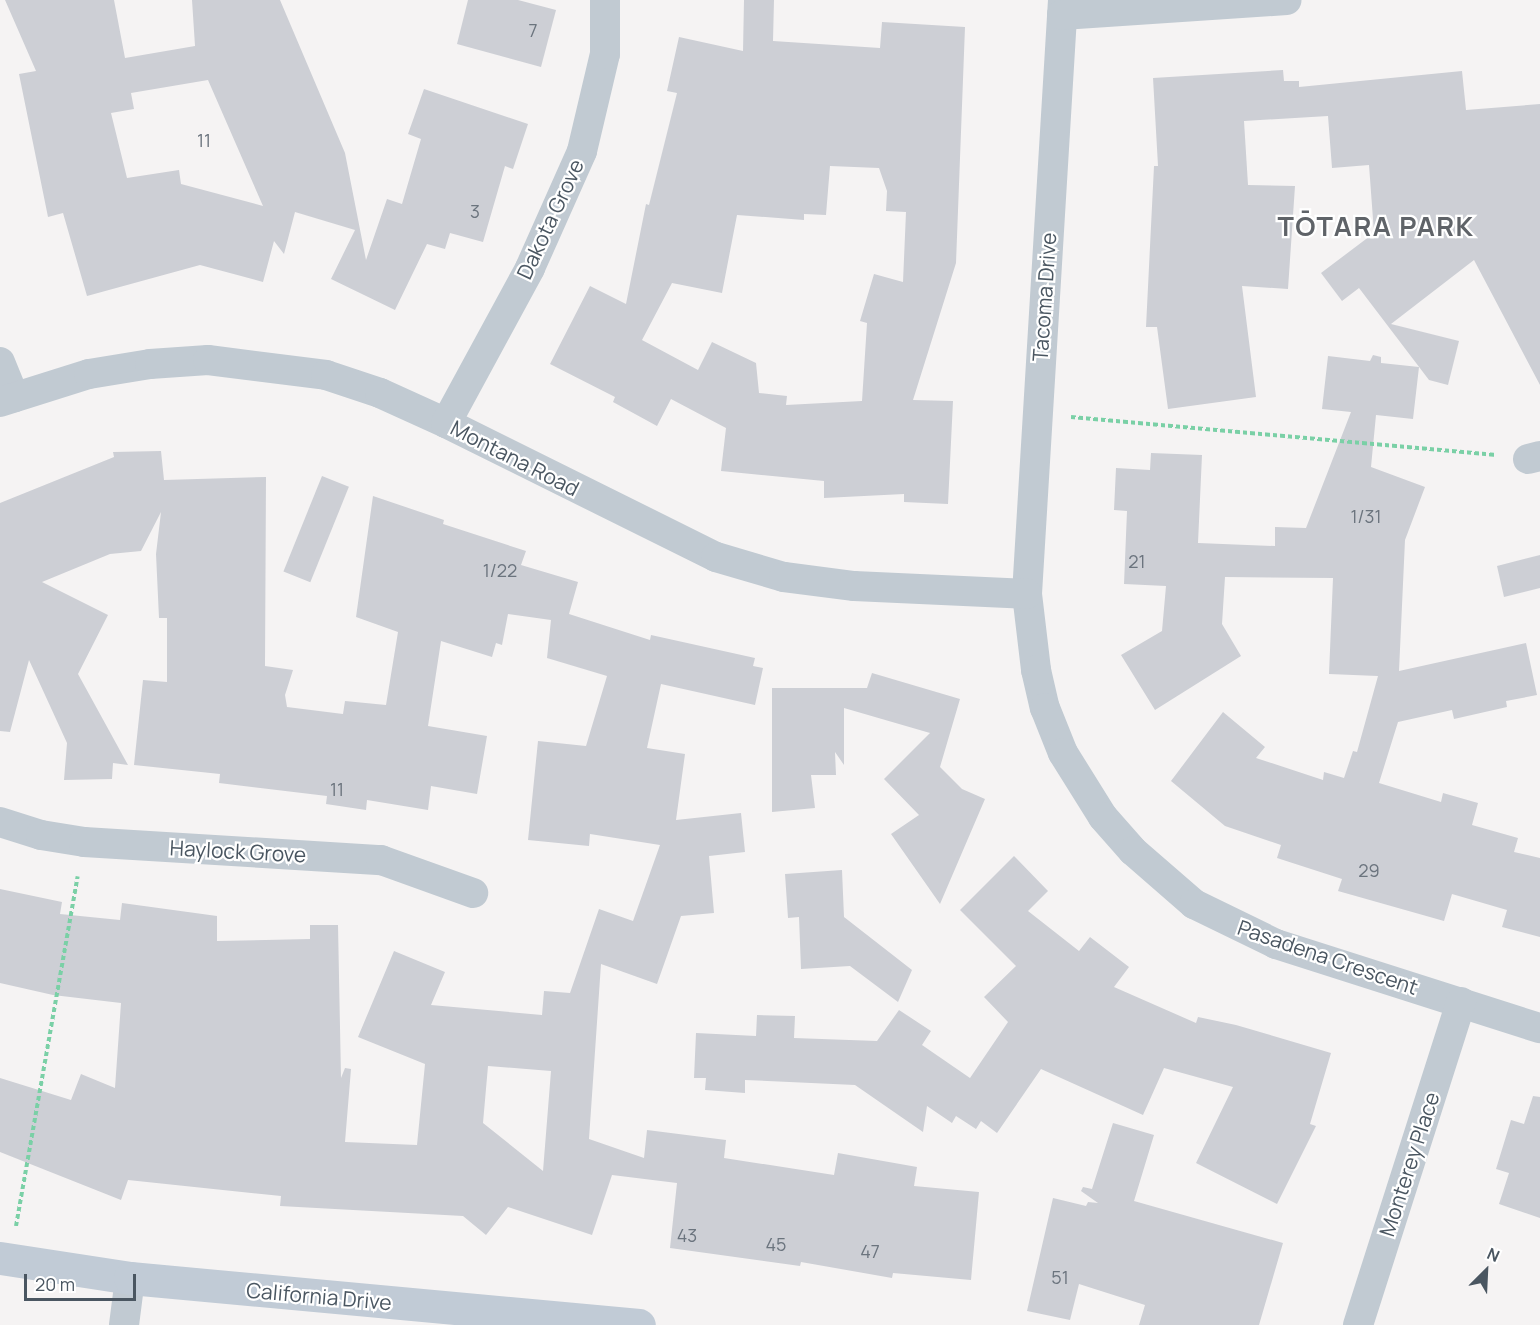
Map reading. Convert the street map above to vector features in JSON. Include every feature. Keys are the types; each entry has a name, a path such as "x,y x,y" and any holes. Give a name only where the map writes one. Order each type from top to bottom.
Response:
{"street":[{"name":"Dakota Grove","path":"446,423 530,268 582,151 605,54 605,0"},
{"path":"1063,8 1286,0"},
{"name":"Tacoma Drive","path":"1027,594 1063,8"},
{"name":"Montana Road","path":"7,400 89,374 150,364 208,360 326,375 380,393 446,423 716,557 784,578 854,586 1027,594"},
{"path":"0,362 7,400"},
{"name":"Pasadena Crescent","path":"1027,594 1029,634 1048,717 1081,786 1133,851 1194,904 1230,924 1276,944 1540,1028"},
{"name":"Haylock Grove","path":"0,822 41,835 84,842 381,860 474,893"},
{"name":"Monterey Place","path":"1358,1325 1461,1002"},
{"name":"California Drive","path":"5,1258 130,1278 639,1325"},
{"path":"124,1325 130,1278"}],"path":[{"path":"1037,416 1534,457"},
{"path":"5,1258 84,842"}],"building":[{"path":"5,0 114,0 125,58 195,46 192,0 280,0 345,153 366,260 387,199 402,204 421,139 408,134 424,89 528,124 513,169 505,166 483,242 450,233 445,249 427,244 395,310 331,279 355,230 295,212 284,254 274,241 263,282 200,265 87,296 63,213 48,217 19,74 36,71","holes":["208,80 263,206 181,184 179,170 127,178 111,113 134,109 131,93"]},
{"path":"468,0 518,0 556,10 541,67 457,44"},
{"path":"744,0 774,0 773,41 880,48 882,22 965,27 956,263 913,400 953,401 948,504 904,502 904,494 824,498 824,481 721,471 726,428 671,399 657,426 613,402 615,397 550,364 590,286 626,304 646,204 649,205 677,93 667,91 679,37 743,51","holes":["830,166 879,168 887,191 886,211 906,212 903,282 874,274 860,321 867,323 862,401 786,405 787,396 759,393 756,363 712,342 698,370 642,340 672,283 722,293 737,215 804,220 804,214 826,215"]},
{"path":"1283,70 1284,81 1299,81 1299,87 1462,71 1466,110 1540,104 1540,385 1474,260 1391,324 1459,341 1448,385 1429,380 1359,288 1342,301 1321,273 1374,233 1369,165 1332,168 1328,116 1244,121 1248,185 1295,186 1288,289 1242,286 1256,397 1168,409 1157,327 1146,327 1154,166 1158,166 1153,78"},
{"path":"1373,355 1381,357 1381,363 1419,367 1413,419 1376,415 1371,467 1425,487 1405,540 1399,671 1526,643 1537,695 1506,701 1507,707 1454,719 1452,710 1398,722 1379,783 1441,802 1443,793 1478,803 1472,825 1518,838 1514,852 1540,858 1540,937 1502,927 1507,910 1452,894 1444,921 1338,891 1342,879 1277,858 1281,845 1225,826 1171,781 1223,712 1265,747 1256,758 1323,780 1324,772 1344,778 1353,751 1357,752 1378,676 1329,674 1333,578 1225,577 1222,624 1241,656 1155,710 1121,655 1162,631 1166,586 1124,584 1127,511 1114,510 1116,468 1150,470 1151,453 1202,455 1198,543 1275,546 1275,527 1306,528 1351,412 1322,409 1328,356 1370,361"},
{"path":"161,451 164,480 266,477 265,666 293,670 285,695 287,707 343,714 345,701 386,705 398,632 356,617 373,496 444,520 443,524 526,551 521,565 578,582 569,614 650,640 651,635 755,658 753,666 763,668 755,705 661,684 647,748 685,754 676,820 741,813 745,852 709,856 714,913 681,916 657,984 601,964 589,1139 644,1158 647,1130 726,1140 724,1158 834,1175 838,1153 917,1167 914,1186 979,1192 971,1280 893,1273 892,1278 801,1262 800,1266 670,1248 677,1183 612,1175 592,1235 508,1207 486,1235 463,1216 280,1206 281,1196 128,1180 121,1200 0,1152 0,1078 71,1100 81,1074 115,1088 121,1003 53,995 0,983 0,889 62,902 60,914 120,920 122,903 217,916 217,941 310,939 310,925 338,925 341,1078 345,1068 351,1069 345,1142 417,1145 425,1064 358,1037 394,951 445,972 431,1005 542,1015 544,991 570,993 599,909 633,921 660,845 590,834 589,846 528,840 538,741 586,746 607,676 547,658 551,620 508,614 502,645 496,643 492,657 441,641 428,726 487,736 477,794 431,786 428,810 367,800 366,810 326,804 327,796 219,783 220,774 134,765 143,680 167,682 167,618 159,618 156,554 161,512 141,551 110,554 42,582 108,615 78,674 128,765 113,763 112,779 64,780 67,743 29,660 10,732 0,731 0,503 114,457 113,452","holes":["488,1066 551,1071 543,1171 483,1123"]},
{"path":"322,476 349,487 310,582 283,571"},
{"path":"1540,555 1540,588 1504,597 1497,566"},
{"path":"872,673 960,699 940,767 962,789 985,799 940,904 891,834 919,815 884,779 930,733 844,708 844,765 835,752 836,775 811,775 815,808 772,812 772,688 867,688"},
{"path":"1014,856 1048,891 1028,911 1079,951 1090,937 1129,967 1114,987 1196,1023 1198,1017 1236,1025 1331,1053 1310,1124 1316,1126 1277,1204 1196,1163 1233,1087 1164,1068 1143,1115 1041,1069 997,1133 981,1121 976,1129 956,1116 952,1123 927,1106 923,1132 855,1085 745,1080 745,1093 705,1090 706,1078 694,1078 696,1033 756,1036 757,1015 795,1016 794,1038 877,1041 899,1010 931,1031 922,1045 970,1078 1008,1022 984,997 1016,966 960,910"},
{"path":"842,870 844,917 912,970 898,1002 850,966 801,969 799,917 788,918 785,874"},
{"path":"1533,1096 1540,1097 1540,1218 1499,1204 1509,1173 1496,1169 1511,1120 1524,1124"},
{"path":"1113,1123 1154,1135 1134,1201 1283,1243 1259,1325 1139,1325 1145,1305 1079,1284 1070,1320 1027,1311 1053,1198 1086,1206 1088,1202 1098,1203 1081,1191 1083,1187 1092,1189"}],"district":[{"name":"TŌTARA PARK","path":"1376,226"}]}
